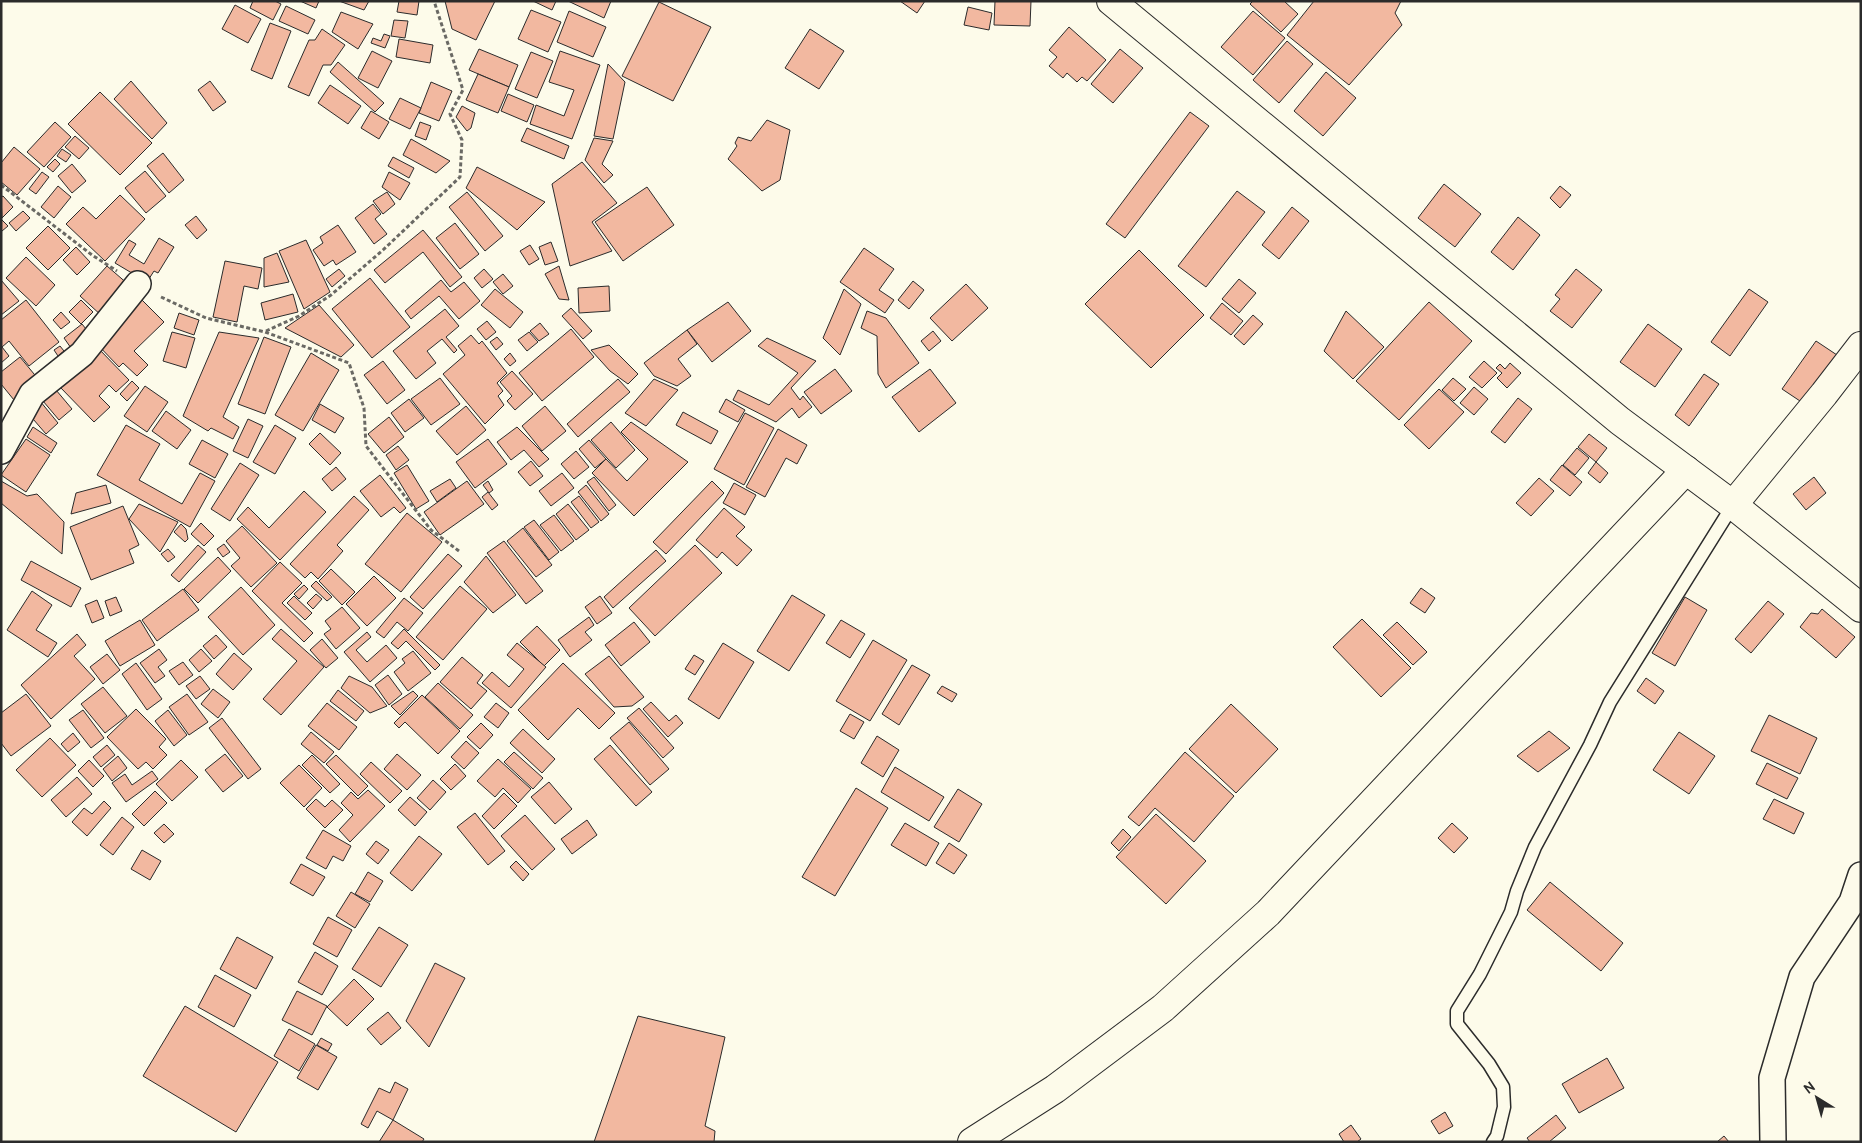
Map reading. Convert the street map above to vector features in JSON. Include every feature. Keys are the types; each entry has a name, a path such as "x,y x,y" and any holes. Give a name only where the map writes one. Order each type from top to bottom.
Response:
{"main road":[{"path":"1111,1 1620,420 1733,505 1861,608"},
{"path":"1733,505 1861,346"},
{"path":"972,1142 1055,1089 1163,1008 1268,913 1686,470"}],"street":[{"path":"1,451 32,394 82,354 138,284"},
{"path":"1773,1142 1772,1078 1802,977 1852,902 1861,875"}],"lane":[{"path":"1493,1142 1497,1136 1504,1107 1503,1087 1457,1024 1457,1011 1480,974 1511,912 1535,847 1590,745 1610,702 1733,505"}],"path":[{"path":"266,332 299,316 331,295 383,250 460,177 462,140 450,114 463,90 434,1"},
{"path":"1,185 92,255 159,296 206,318 266,332 348,363 364,408 366,446 431,530 459,551"}],"building":[{"path":"253,1 275,1 281,4 273,20 250,8"},
{"path":"300,1 319,1 316,8"},
{"path":"339,1 369,1 364,10"},
{"path":"399,1 419,1 417,15 397,12"},
{"path":"445,1 495,1 476,40 452,29"},
{"path":"533,1 556,1 552,10"},
{"path":"568,1 611,1 604,18"},
{"path":"900,1 925,1 917,13"},
{"path":"995,1 1031,1 1030,26 994,25"},
{"path":"1253,1 1284,1 1298,14 1281,32 1250,4"},
{"path":"1314,1 1401,1 1395,13 1402,25 1349,85 1287,35"},
{"path":"659,2 711,27 673,101 622,76"},
{"path":"235,5 261,19 248,43 222,29"},
{"path":"286,6 315,20 308,34 279,21"},
{"path":"968,7 992,13 989,30 964,25"},
{"path":"531,10 561,22 548,52 518,39"},
{"path":"569,11 606,27 593,57 557,42"},
{"path":"1253,11 1285,38 1253,75 1221,47"},
{"path":"341,12 373,24 358,49 332,32"},
{"path":"394,20 408,21 405,38 391,36"},
{"path":"270,23 291,31 272,79 251,70"},
{"path":"1069,27 1106,60 1087,81 1082,77 1077,82 1067,73 1063,78 1049,66 1057,57 1049,50"},
{"path":"322,29 345,45 331,65 323,65 309,96 288,87 309,40 315,40"},
{"path":"810,29 844,51 819,89 785,68"},
{"path":"384,34 390,36 385,48 371,43 373,38 381,41"},
{"path":"399,39 433,45 430,63 396,57"},
{"path":"1287,41 1313,64 1279,103 1253,80"},
{"path":"479,49 518,65 509,87 469,70"},
{"path":"1120,49 1143,68 1113,103 1091,84"},
{"path":"372,51 392,61 378,88 358,78"},
{"path":"560,51 600,65 572,139 530,124 536,105 564,116 574,90 549,82"},
{"path":"531,52 553,61 537,98 515,89"},
{"path":"338,62 384,103 375,112 330,72"},
{"path":"608,64 625,82 613,139 594,136"},
{"path":"1326,72 1356,98 1323,136 1294,111"},
{"path":"478,74 509,87 498,113 466,100"},
{"path":"131,81 167,123 152,139 114,99"},
{"path":"210,81 226,102 213,111 198,90"},
{"path":"431,82 452,91 439,121 419,113"},
{"path":"330,85 361,106 348,124 318,103"},
{"path":"100,92 152,143 120,175 68,124"},
{"path":"508,94 534,105 527,122 501,111"},
{"path":"400,98 421,108 410,129 389,119"},
{"path":"462,106 475,113 471,128 467,131 456,117"},
{"path":"371,111 389,122 379,139 361,128"},
{"path":"1190,112 1209,126 1125,238 1106,224"},
{"path":"767,120 790,130 780,180 762,191 728,159 737,146 735,143 738,137 751,141"},
{"path":"55,122 71,137 44,167 27,152"},
{"path":"420,122 431,126 426,140 415,136"},
{"path":"527,128 569,146 564,159 521,141"},
{"path":"75,136 89,148 79,159 65,147"},
{"path":"594,138 613,141 602,164 613,175 604,183 585,160"},
{"path":"411,139 450,161 436,173 403,155"},
{"path":"14,147 40,169 17,195 1,182 1,163"},
{"path":"62,149 71,155 66,162 57,156"},
{"path":"163,153 184,180 169,193 147,166"},
{"path":"393,157 414,168 409,178 388,166"},
{"path":"55,159 60,164 53,172 47,167"},
{"path":"582,162 617,203 592,222 612,251 570,266 552,184"},
{"path":"72,164 86,181 72,193 58,176"},
{"path":"477,167 545,202 517,230 466,188"},
{"path":"145,171 166,196 146,213 125,188"},
{"path":"42,172 49,177 36,194 29,189"},
{"path":"389,172 410,183 400,200 382,187"},
{"path":"1444,184 1481,214 1455,247 1418,218"},
{"path":"58,186 71,197 54,218 41,207"},
{"path":"1560,186 1571,195 1560,208 1550,198"},
{"path":"647,187 674,225 623,261 595,222"},
{"path":"1237,191 1265,212 1206,287 1178,266"},
{"path":"387,192 395,204 383,214 373,201"},
{"path":"467,192 503,236 485,251 449,207"},
{"path":"120,195 145,219 105,261 66,224 83,207 96,219"},
{"path":"3,196 13,207 2,218 1,197"},
{"path":"373,204 381,214 375,219 387,234 374,244 355,218"},
{"path":"1292,207 1309,221 1279,259 1262,245"},
{"path":"23,211 30,218 16,231 9,223"},
{"path":"196,216 207,230 197,239 185,225"},
{"path":"1518,217 1540,235 1513,270 1491,252"},
{"path":"1,219 8,226 2,231 1,230"},
{"path":"455,223 479,254 460,269 436,238"},
{"path":"338,225 356,252 336,265 333,260 324,266 313,250 323,243 320,237"},
{"path":"48,226 70,248 48,270 26,248"},
{"path":"423,230 462,277 450,287 423,252 385,283 374,270"},
{"path":"159,238 174,247 158,273 154,271 147,282 115,263 129,240 136,244 129,255 144,264"},
{"path":"306,240 330,292 304,309 279,251"},
{"path":"551,242 558,261 545,265 539,247"},
{"path":"530,245 539,259 529,265 520,251"},
{"path":"76,247 90,262 77,275 63,260"},
{"path":"864,248 894,269 879,290 894,300 885,313 840,282"},
{"path":"1139,250 1204,315 1151,368 1085,304"},
{"path":"277,253 289,282 264,287 264,258"},
{"path":"26,257 55,285 36,306 6,278"},
{"path":"225,261 262,268 258,289 244,286 237,322 213,317"},
{"path":"107,266 129,285 102,316 80,296"},
{"path":"559,266 569,300 559,299 545,274"},
{"path":"339,269 345,276 332,287 326,279"},
{"path":"484,269 493,279 482,288 474,278"},
{"path":"1576,269 1602,290 1572,328 1550,311 1560,299 1555,295"},
{"path":"503,274 513,286 503,294 493,282"},
{"path":"370,278 410,327 372,358 332,309"},
{"path":"1239,279 1256,293 1239,313 1222,299"},
{"path":"1,280 19,301 1,315"},
{"path":"441,280 451,292 464,282 480,301 459,319 439,296 411,319 405,311"},
{"path":"913,281 924,290 909,309 898,300"},
{"path":"966,284 988,308 952,341 930,318"},
{"path":"609,286 610,311 579,313 578,288"},
{"path":"495,289 523,312 510,328 481,305"},
{"path":"844,289 861,304 840,355 823,338"},
{"path":"1749,289 1768,302 1730,356 1711,342"},
{"path":"293,294 298,312 265,320 261,303"},
{"path":"140,298 164,322 134,351 148,365 137,376 123,363 119,367 95,342"},
{"path":"26,300 59,342 29,366 9,341 2,347 9,356 1,363 1,320"},
{"path":"81,300 93,312 81,324 69,312"},
{"path":"728,302 751,331 712,362 687,330"},
{"path":"1429,302 1472,341 1399,420 1356,381"},
{"path":"1222,303 1243,321 1231,335 1210,318"},
{"path":"319,305 354,345 341,357 285,328"},
{"path":"571,308 592,331 583,339 562,316"},
{"path":"445,309 459,326 446,337 457,350 454,353 442,339 427,351 436,363 416,379 393,351"},
{"path":"867,311 886,318 919,363 886,388 878,374 877,336 861,328"},
{"path":"1346,311 1384,347 1353,379 1324,351"},
{"path":"61,312 70,322 61,329 53,320"},
{"path":"179,313 199,320 194,335 174,328"},
{"path":"1253,315 1263,324 1244,345 1234,336"},
{"path":"487,321 496,332 486,340 477,329"},
{"path":"540,323 549,334 539,341 530,331"},
{"path":"82,324 90,334 71,348 64,338"},
{"path":"1648,324 1682,349 1655,387 1620,362"},
{"path":"571,329 594,357 542,401 519,373"},
{"path":"687,330 697,344 678,359 691,376 677,386 654,376 644,363"},
{"path":"933,331 941,341 929,351 921,341"},
{"path":"172,332 195,338 186,368 163,361"},
{"path":"219,332 259,338 223,417 239,427 233,439 211,428 208,431 183,416"},
{"path":"529,332 538,342 527,351 518,340"},
{"path":"471,335 479,344 482,341 507,373 497,383 503,391 498,396 504,405 485,424 443,374 465,355 458,346"},
{"path":"264,337 291,347 265,414 238,404"},
{"path":"497,337 503,344 496,350 490,342"},
{"path":"767,338 816,361 791,388 800,400 803,396 812,407 799,418 792,408 776,422 733,400 738,390 769,405 798,373 758,346"},
{"path":"1816,341 1837,355 1803,403 1782,389"},
{"path":"609,345 638,374 628,384 610,371 591,350"},
{"path":"60,346 64,351 58,356 54,350"},
{"path":"98,348 129,380 116,392 109,385 99,396 110,407 94,422 59,386"},
{"path":"311,353 339,370 303,431 275,415"},
{"path":"510,353 516,361 510,366 504,359"},
{"path":"20,357 39,380 14,400 1,384 1,372"},
{"path":"383,361 405,390 387,404 364,375"},
{"path":"1484,361 1497,373 1482,388 1469,377"},
{"path":"1510,363 1521,373 1507,388 1497,378 1502,373 1496,368 1500,364 1505,369"},
{"path":"835,369 852,391 821,414 804,392"},
{"path":"930,369 956,403 919,432 892,397"},
{"path":"512,371 533,394 515,410 507,401 512,396 500,382"},
{"path":"1704,374 1719,384 1689,426 1675,415"},
{"path":"440,378 460,404 431,425 411,399"},
{"path":"1453,378 1466,389 1454,401 1442,390"},
{"path":"618,379 630,392 578,437 567,424"},
{"path":"654,379 678,390 646,426 625,413"},
{"path":"132,381 139,388 127,401 120,394"},
{"path":"145,386 168,402 147,432 124,416"},
{"path":"1474,387 1488,399 1474,415 1460,403"},
{"path":"1439,389 1464,412 1429,449 1404,425"},
{"path":"56,390 72,409 59,420 43,401"},
{"path":"1518,398 1532,409 1505,443 1491,432"},
{"path":"409,399 424,418 405,432 391,413"},
{"path":"726,399 745,410 738,422 719,412"},
{"path":"40,401 58,423 46,434 27,412"},
{"path":"320,404 344,418 335,433 312,420"},
{"path":"466,406 486,430 457,455 436,431"},
{"path":"545,406 566,431 542,451 522,426"},
{"path":"166,411 191,430 177,449 152,431"},
{"path":"683,412 718,431 711,444 676,425"},
{"path":"745,413 774,428 744,485 714,469"},
{"path":"389,417 404,437 384,453 368,434"},
{"path":"248,419 263,426 248,458 233,451"},
{"path":"611,422 635,450 616,468 591,440"},
{"path":"631,422 688,462 634,516 592,473 606,459 627,481 648,459 621,432"},
{"path":"126,425 160,444 139,480 182,504 200,473 215,481 190,527 97,475"},
{"path":"275,425 296,438 275,474 253,462"},
{"path":"33,427 57,443 51,453 27,437"},
{"path":"517,427 549,459 539,467 524,450 511,460 497,442"},
{"path":"778,429 807,445 797,464 786,458 765,497 746,487"},
{"path":"320,433 341,453 330,465 309,444"},
{"path":"1589,434 1607,448 1596,462 1578,447"},
{"path":"26,439 50,455 26,492 1,475"},
{"path":"488,439 507,464 475,488 456,462"},
{"path":"202,440 228,454 215,478 189,464"},
{"path":"589,440 606,459 595,468 579,449"},
{"path":"398,446 409,460 396,470 386,455"},
{"path":"1577,448 1589,458 1575,475 1563,465"},
{"path":"576,451 589,467 574,479 561,464"},
{"path":"531,461 543,476 530,486 518,472"},
{"path":"1596,462 1608,473 1600,483 1588,473"},
{"path":"240,463 259,475 230,521 211,509"},
{"path":"407,465 429,501 416,509 394,473"},
{"path":"1562,465 1582,482 1570,496 1550,480"},
{"path":"336,467 346,479 332,491 322,479"},
{"path":"562,473 574,488 551,506 539,491"},
{"path":"380,475 406,508 400,513 394,507 381,517 360,491"},
{"path":"594,477 616,505 609,511 587,482"},
{"path":"1814,477 1826,493 1806,510 1793,494"},
{"path":"1539,478 1554,491 1531,516 1516,503"},
{"path":"450,479 456,488 437,502 430,491"},
{"path":"1,481 27,496 37,494 64,522 62,554 1,503"},
{"path":"467,481 484,504 440,535 424,512"},
{"path":"488,481 493,490 489,493 483,485"},
{"path":"712,481 724,493 666,554 653,542"},
{"path":"734,483 756,495 745,515 723,503"},
{"path":"106,485 111,503 71,514 76,493"},
{"path":"586,485 609,514 601,521 578,492"},
{"path":"304,491 326,512 280,560 237,519 248,507 269,528"},
{"path":"488,492 498,505 492,510 482,497"},
{"path":"354,496 369,510 337,545 343,551 318,579 311,572 305,578 290,564"},
{"path":"579,496 599,522 591,528 571,502"},
{"path":"139,504 178,522 160,552 129,519"},
{"path":"568,504 589,530 576,540 556,514"},
{"path":"123,506 139,545 129,550 134,563 91,580 70,527"},
{"path":"724,508 745,527 736,536 752,550 737,566 722,552 717,558 696,540"},
{"path":"407,513 442,542 401,592 365,564"},
{"path":"554,515 574,541 561,551 540,525"},
{"path":"534,520 559,552 549,560 524,527"},
{"path":"201,523 214,536 204,546 191,534"},
{"path":"181,524 186,529 188,539 185,542 174,532"},
{"path":"242,526 277,563 251,587 231,566 240,558 226,541"},
{"path":"523,528 552,565 536,577 507,541"},
{"path":"504,541 543,591 526,604 487,553"},
{"path":"224,544 230,552 223,557 217,549"},
{"path":"198,545 206,552 179,582 171,575"},
{"path":"695,545 722,573 655,636 629,608"},
{"path":"168,549 175,557 168,562 161,554"},
{"path":"656,550 666,561 613,608 604,597"},
{"path":"448,554 462,566 423,609 410,597"},
{"path":"486,556 516,595 493,613 464,582"},
{"path":"218,557 231,571 198,603 184,589"},
{"path":"31,561 81,588 71,607 21,580"},
{"path":"280,562 302,583 282,603 313,633 304,642 252,591"},
{"path":"331,569 355,592 342,605 319,581"},
{"path":"374,576 396,598 367,626 346,604"},
{"path":"316,581 332,597 327,601 311,586"},
{"path":"304,585 308,589 299,599 294,594"},
{"path":"460,586 487,609 443,660 416,637"},
{"path":"241,587 275,625 243,655 208,617"},
{"path":"1421,588 1435,598 1425,613 1410,603"},
{"path":"183,589 199,610 157,641 142,620"},
{"path":"32,591 52,605 36,630 57,643 48,657 7,630"},
{"path":"316,594 322,599 313,609 307,603"},
{"path":"792,595 825,615 789,671 757,651"},
{"path":"294,596 312,613 305,620 287,603"},
{"path":"600,596 612,613 597,624 585,607"},
{"path":"116,597 122,611 110,616 105,601"},
{"path":"1685,597 1707,610 1675,666 1652,653"},
{"path":"404,598 423,613 408,631 397,622 384,638 376,632"},
{"path":"97,600 104,618 92,623 85,605"},
{"path":"1768,601 1784,614 1751,653 1735,639"},
{"path":"342,607 360,628 336,649 324,634 331,629 325,621"},
{"path":"1822,609 1855,637 1836,658 1800,627 1811,613 1818,614"},
{"path":"589,617 594,625 585,632 592,640 570,657 558,640"},
{"path":"1362,619 1411,668 1381,697 1333,647"},
{"path":"140,620 155,645 120,666 105,641"},
{"path":"841,620 865,634 850,658 826,643"},
{"path":"634,622 650,642 621,666 605,645"},
{"path":"1397,622 1427,652 1413,665 1383,635"},
{"path":"537,626 560,650 544,666 520,642"},
{"path":"281,629 324,667 281,715 263,699 297,661 272,639"},
{"path":"404,629 440,665 435,670 406,641 398,649 391,643"},
{"path":"367,632 371,637 356,650 367,662 386,645 397,658 370,682 344,652"},
{"path":"77,634 86,645 74,656 95,679 51,719 21,685"},
{"path":"216,635 227,647 214,659 203,646"},
{"path":"322,639 338,658 326,668 310,650"},
{"path":"873,640 907,660 870,721 836,701"},
{"path":"517,643 546,667 511,708 482,683 492,672 509,687 524,669 507,655"},
{"path":"723,643 754,662 719,719 688,699"},
{"path":"159,649 167,660 158,667 165,676 155,683 140,663"},
{"path":"201,649 212,661 199,672 189,660"},
{"path":"413,651 431,673 408,691 394,672 405,663 402,659"},
{"path":"234,653 252,669 233,690 216,674"},
{"path":"107,654 120,670 103,684 90,667"},
{"path":"694,655 704,661 695,675 685,669"},
{"path":"609,656 644,697 632,706 614,707 585,674"},
{"path":"462,657 483,675 477,683 487,691 471,709 440,682"},
{"path":"183,662 193,675 179,685 169,671"},
{"path":"136,663 162,699 147,710 122,674"},
{"path":"563,663 615,713 599,729 578,708 548,740 518,710"},
{"path":"912,665 930,675 899,725 882,714"},
{"path":"388,675 402,694 389,705 375,685"},
{"path":"200,676 210,689 196,699 186,686"},
{"path":"349,676 372,687 387,706 370,713 341,688"},
{"path":"1646,678 1664,691 1655,704 1637,691"},
{"path":"438,683 473,715 460,729 425,697"},
{"path":"942,686 957,694 952,702 937,693"},
{"path":"103,687 127,716 105,733 81,704"},
{"path":"213,689 230,702 218,718 201,704"},
{"path":"338,690 364,711 356,721 330,701"},
{"path":"413,691 418,696 400,715 391,706"},
{"path":"26,694 51,726 11,756 1,743 1,713"},
{"path":"187,694 208,722 189,735 169,707"},
{"path":"422,695 460,731 438,754 405,722 399,728 394,723"},
{"path":"651,702 669,721 676,715 683,723 668,737 643,709"},
{"path":"327,703 357,727 339,750 308,726"},
{"path":"496,703 509,713 498,728 484,717"},
{"path":"1231,704 1278,749 1236,793 1189,749"},
{"path":"639,708 674,748 663,758 627,718"},
{"path":"136,709 166,739 159,747 167,755 153,769 146,762 138,769 107,737"},
{"path":"83,710 104,738 91,748 69,720"},
{"path":"168,710 187,735 174,746 155,721"},
{"path":"850,714 864,722 854,739 840,731"},
{"path":"1769,715 1817,738 1800,774 1751,751"},
{"path":"222,718 261,769 248,779 209,728"},
{"path":"629,722 669,769 650,785 610,738"},
{"path":"481,723 493,735 480,749 467,737"},
{"path":"523,729 555,759 542,773 510,743"},
{"path":"1549,731 1570,748 1538,772 1517,756"},
{"path":"311,732 334,752 324,763 301,744"},
{"path":"1679,732 1715,756 1689,794 1653,770"},
{"path":"73,733 80,742 68,752 61,744"},
{"path":"877,736 899,750 883,777 861,763"},
{"path":"50,738 76,765 42,797 16,770"},
{"path":"466,741 479,753 464,769 451,757"},
{"path":"107,745 115,755 101,767 93,757"},
{"path":"610,745 652,792 636,806 594,759"},
{"path":"514,752 543,778 533,789 504,762"},
{"path":"1185,752 1234,796 1194,842 1155,808 1139,826 1128,817"},
{"path":"225,754 243,776 223,792 205,770"},
{"path":"397,754 421,775 407,790 384,769"},
{"path":"312,755 340,784 330,793 302,765"},
{"path":"336,755 368,786 358,796 326,764"},
{"path":"118,756 127,768 112,781 103,769"},
{"path":"498,759 531,789 518,803 503,788 495,797 477,781"},
{"path":"89,760 104,776 93,787 78,771"},
{"path":"181,760 198,777 172,801 156,784"},
{"path":"371,762 402,791 390,803 360,774"},
{"path":"1767,763 1798,778 1787,799 1756,784"},
{"path":"455,764 466,776 451,790 440,779"},
{"path":"299,765 322,788 304,807 280,783"},
{"path":"895,767 944,797 929,821 881,792"},
{"path":"152,771 158,779 126,802 112,783 125,774 132,785"},
{"path":"77,777 92,794 66,817 51,800"},
{"path":"433,780 446,792 430,810 417,798"},
{"path":"549,782 572,809 555,824 531,797"},
{"path":"856,788 888,808 835,896 802,877"},
{"path":"958,789 982,804 959,842 934,827"},
{"path":"368,790 385,806 350,842 339,830 353,815 341,803 351,792 358,799"},
{"path":"155,791 167,803 144,826 132,814"},
{"path":"504,793 517,806 494,829 482,816"},
{"path":"410,797 427,812 415,826 398,810"},
{"path":"316,799 325,807 332,800 343,810 325,828 306,809"},
{"path":"1774,799 1804,813 1794,834 1763,819"},
{"path":"104,801 111,808 87,836 72,822 84,808 92,814"},
{"path":"475,813 505,851 488,865 457,827"},
{"path":"1156,814 1206,861 1166,904 1116,857"},
{"path":"525,815 555,849 532,870 501,836"},
{"path":"122,817 134,827 113,855 100,845"},
{"path":"587,820 597,835 572,854 561,839"},
{"path":"905,823 939,843 926,866 891,845"},
{"path":"1452,823 1468,838 1454,853 1438,838"},
{"path":"164,824 174,834 164,843 154,833"},
{"path":"1123,829 1131,837 1119,851 1111,843"},
{"path":"323,830 351,846 343,861 333,856 326,869 306,858"},
{"path":"419,836 442,854 412,891 390,873"},
{"path":"376,841 389,850 378,864 366,854"},
{"path":"949,843 967,855 954,874 936,863"},
{"path":"142,850 161,861 150,880 131,869"},
{"path":"516,861 529,874 523,881 510,867"},
{"path":"301,864 325,877 313,896 290,883"},
{"path":"368,872 383,881 370,902 355,894"},
{"path":"1550,882 1623,943 1601,971 1527,910"},
{"path":"351,892 370,904 355,928 336,916"},
{"path":"328,917 352,930 337,957 313,944"},
{"path":"379,927 408,945 381,987 352,969"},
{"path":"237,937 273,957 256,989 220,969"},
{"path":"315,952 338,966 322,995 298,982"},
{"path":"435,963 465,978 429,1047 406,1021"},
{"path":"215,975 251,995 234,1027 198,1007"},
{"path":"354,979 374,999 347,1026 327,1007"},
{"path":"297,991 327,1006 312,1035 282,1020"},
{"path":"185,1006 278,1062 236,1132 143,1076"},
{"path":"388,1012 401,1028 381,1045 367,1029"},
{"path":"638,1016 725,1037 705,1126 715,1131 714,1142 594,1142"},
{"path":"289,1029 315,1044 299,1071 274,1056"},
{"path":"321,1038 332,1044 328,1051 317,1045"},
{"path":"316,1045 337,1057 318,1090 297,1078"},
{"path":"1607,1058 1624,1088 1579,1113 1562,1084"},
{"path":"395,1082 408,1089 393,1120 377,1111 368,1128 361,1124 379,1088 390,1093"},
{"path":"1445,1112 1453,1126 1439,1134 1431,1121"},
{"path":"1556,1115 1566,1128 1549,1142 1530,1142 1527,1138"},
{"path":"393,1120 424,1139 422,1142 379,1142"},
{"path":"1351,1125 1361,1139 1357,1142 1344,1142 1339,1134"},
{"path":"1724,1136 1729,1142 1717,1142"}]}
